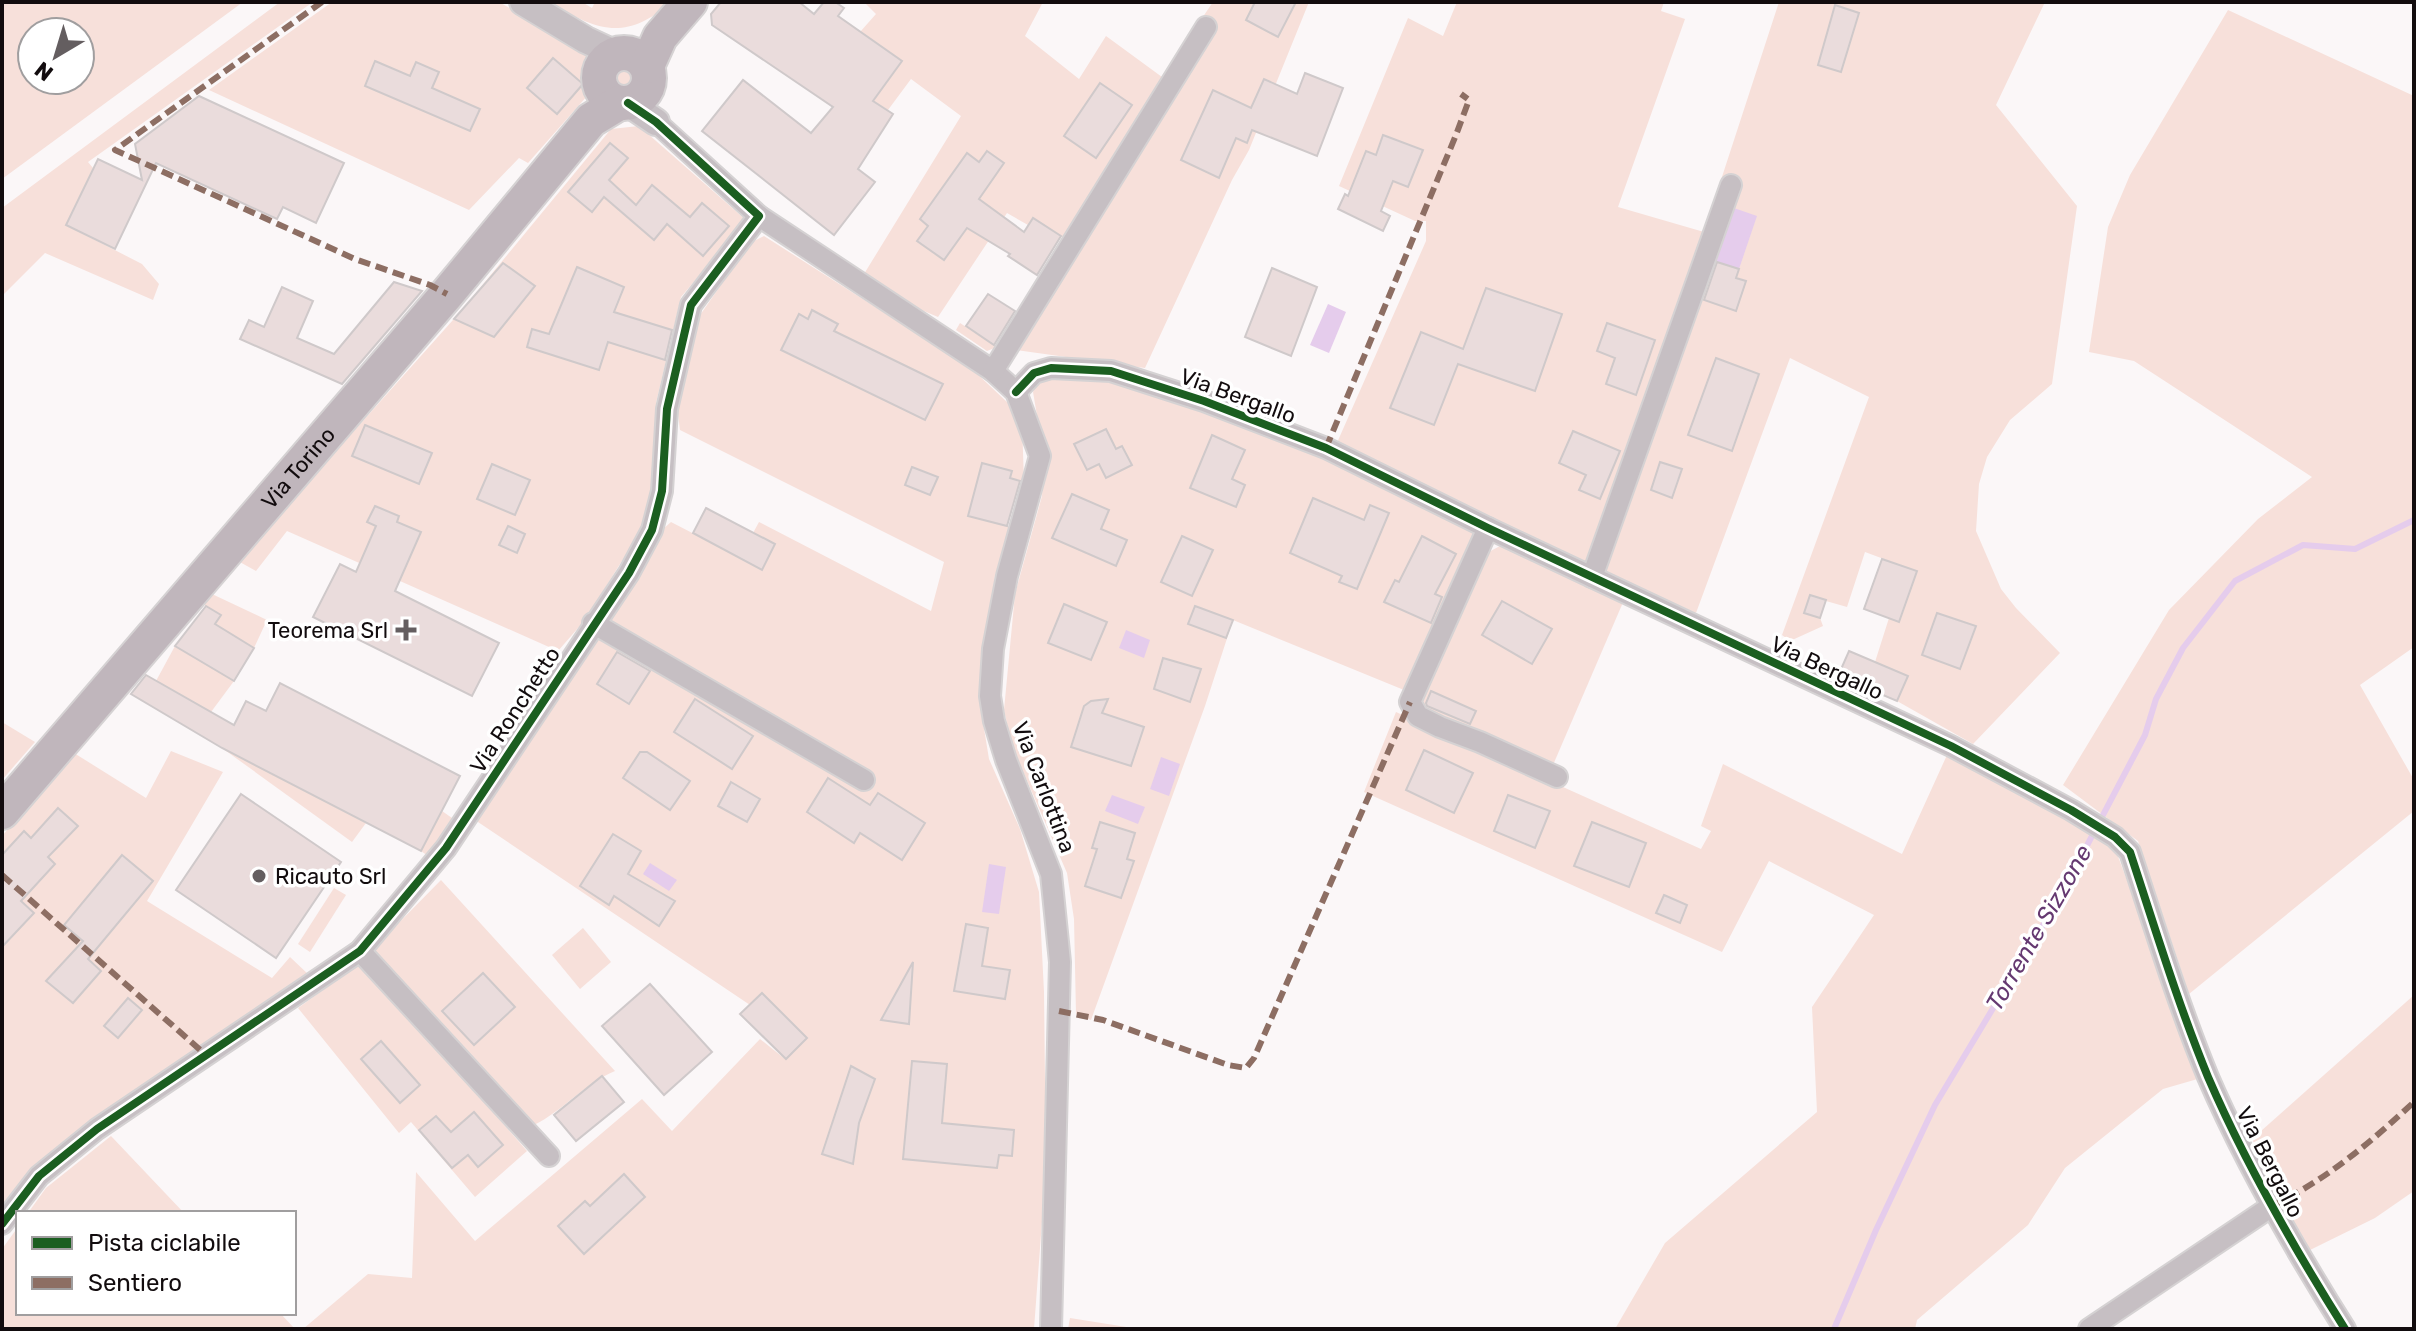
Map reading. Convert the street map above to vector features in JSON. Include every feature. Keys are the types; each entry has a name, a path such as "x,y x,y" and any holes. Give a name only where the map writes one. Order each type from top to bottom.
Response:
{"main road":[{"name":"Via Torino","path":"2,812 427,318 690,2"}],"street":[{"path":"523,2 624,79 759,216"},
{"path":"993,371 1206,27"},
{"path":"1592,577 1731,185"},
{"name":"Via Carlottina","path":"759,216 993,371 1016,392 1040,456 1007,576 993,649 990,696 1006,760 1051,874 1060,962 1051,1329"},
{"name":"Via Ronchetto","path":"2,1224 39,1176 97,1129 360,951 446,848 629,573 652,530 662,491 667,409 691,305 759,216"},
{"name":"Via Bergallo","path":"1016,392 1034,373 1051,368 1111,371 1204,401 1326,448 1488,528 1951,746 2115,837 2130,852 2171,980 2209,1078 2292,1245 2345,1329"},
{"path":"1488,528 1410,702 1418,716 1557,777"},
{"path":"593,623 864,780"},
{"path":"360,951 549,1156"},
{"path":"2089,1329 2272,1206"}],"shaded area":[{"path":"2,2 243,2 2,179"},
{"path":"280,2 313,2 88,162 93,168 66,225 142,264 159,284 153,300 45,253 2,296 2,208"},
{"path":"332,2 499,2 571,43 587,57 594,79 588,95 528,163 519,158 469,210 209,90"},
{"path":"548,2 582,2 592,8 595,2 672,2 640,23 611,28 582,20"},
{"path":"864,2 1043,2 1025,36 1079,79 1106,36 1162,77 1213,2 1309,2 1249,150 1232,180 1145,368 1016,350 1117,152 1065,239 1033,218 1028,225 1007,213 938,317 905,303 864,274 961,116 911,79 888,110 873,101 902,61 860,32 876,14"},
{"path":"1457,2 1664,2 1661,11 1685,19 1618,207 1704,232 1779,2 2045,2 1996,105 2077,206 2052,384 2010,420 1987,457 1979,484 1976,531 2001,589 2060,653 1973,744 1897,701 1907,676 1875,662 1889,618 1916,571 1865,552 1847,607 1826,601 1820,618 1823,626 1790,641 1782,635 1869,397 1790,358 1696,613 1336,445 1426,241 1426,221 1415,221 1339,186 1408,18 1443,36"},
{"path":"2228,10 2414,96 2414,647 2360,685 2414,780 2414,811 2189,994 2138,841 2063,785 2169,610 2258,519 2312,477 2134,361 2089,352 2108,227 2130,175"},
{"path":"623,63 634,67 638,78 634,89 623,93 612,89 608,78 612,67"},
{"path":"639,126 746,220 681,297 656,403 651,496 640,532 585,620 558,651 287,531 256,571 238,561 461,311 611,129"},
{"path":"1734,208 1757,216 1739,269 1716,262"},
{"path":"764,236 971,368 1008,403 1022,422 1024,482 1010,478 1012,471 982,463 969,516 1011,527 995,575 979,698 989,759 1020,829 1039,892 1044,992 1046,1168 1034,1329 303,1329 368,1274 412,1278 416,1172 475,1241 642,1099 672,1131 760,1039 785,1059 806,1038 762,993 750,1005 475,820 597,634 854,764 608,619 635,582 663,529 671,522 762,569 775,545 753,533 759,522 931,611 944,562 680,430 676,399 698,318 750,243"},
{"path":"1328,304 1346,312 1329,353 1310,345"},
{"path":"960,323 997,347 987,351 956,330"},
{"path":"1049,376 1106,376 1202,407 1342,467 1477,533 1453,592 1404,690 1233,620 1091,1020 1076,1014 1074,919 1067,873 1012,746 1004,710 1015,594 1042,496 1044,457 1033,392 1036,385"},
{"path":"1500,546 1624,600 1553,765 1423,709 1421,700 1485,554"},
{"path":"212,594 267,620 254,648 215,624 220,615 201,603"},
{"path":"1126,630 1150,640 1144,658 1119,648"},
{"path":"175,646 234,681 211,712 156,681"},
{"path":"1396,712 1701,849 1711,831 1701,826 1723,764 1902,854 1947,755 2076,823 2116,851 2201,1078 2163,1089 2065,1168 2028,1225 1917,1320 1915,1329 1615,1329 1665,1243 1817,1112 1812,1007 1874,915 1769,861 1722,952 1364,792"},
{"path":"2,722 35,742 2,780"},
{"path":"222,748 366,823 352,842"},
{"path":"171,751 223,772 147,901 272,978 290,957 309,975 95,1117 32,1170 2,1210 2,836 74,753 146,798"},
{"path":"1161,757 1180,764 1169,796 1150,789"},
{"path":"1112,795 1145,807 1138,824 1105,811"},
{"path":"442,811 452,818 428,856 421,851"},
{"path":"650,863 677,880 669,891 643,874"},
{"path":"989,864 1006,867 999,914 982,912"},
{"path":"441,880 615,1071 534,1125 373,949"},
{"path":"334,888 346,895 310,952 298,944"},
{"path":"583,928 611,962 580,989 552,955"},
{"path":"362,962 527,1151 475,1197 411,1122 399,1133 298,1008"},
{"path":"2414,995 2414,1191 2375,1218 2308,1251 2252,1139"},
{"path":"111,1136 182,1211 29,1211 46,1188"},
{"path":"16,1230 16,1315 282,1315 295,1329 2,1329 2,1249"},
{"path":"1070,1318 1139,1329 1068,1329"}],"building":[{"path":"721,2 799,2 814,14 824,2 835,2 844,8 838,16 902,61 873,101 893,114 858,169 875,182 834,235 702,131 743,80 811,133 833,107 712,25 711,14"},
{"path":"1255,2 1296,2 1278,37 1246,20"},
{"path":"1835,5 1859,13 1841,72 1818,65"},
{"path":"553,58 583,84 557,114 527,88"},
{"path":"375,61 410,76 416,62 439,72 432,88 480,109 470,131 365,86"},
{"path":"1305,73 1343,88 1317,156 1252,130 1247,143 1236,138 1219,178 1181,160 1213,90 1251,108 1264,79 1297,94"},
{"path":"1100,83 1132,105 1096,158 1064,136"},
{"path":"199,96 344,163 316,223 283,207 277,219 156,163 115,249 66,225 98,159 142,180 135,144"},
{"path":"1383,135 1423,150 1408,187 1393,181 1381,211 1390,216 1383,231 1338,209 1345,194 1348,196 1366,151 1376,155"},
{"path":"610,143 628,158 609,180 636,205 652,185 690,217 702,203 729,226 703,256 667,224 654,240 604,197 592,212 568,192"},
{"path":"987,151 1004,163 979,199 1024,232 1033,218 1061,236 1037,275 967,228 944,260 917,241 928,226 920,219 967,153 979,162"},
{"path":"1717,262 1739,269 1736,278 1746,281 1736,311 1704,300"},
{"path":"503,263 535,286 494,337 454,319"},
{"path":"577,267 624,287 614,312 672,330 665,360 608,342 599,370 527,347 532,329 549,334"},
{"path":"1272,268 1317,287 1291,356 1245,337"},
{"path":"394,282 422,291 342,384 240,339 249,320 264,327 282,287 313,301 297,338 334,354"},
{"path":"1486,288 1562,314 1535,391 1458,364 1434,425 1390,408 1421,332 1463,349"},
{"path":"988,294 1015,311 994,345 966,326"},
{"path":"812,310 838,324 834,331 943,384 925,420 781,350 799,314 808,319"},
{"path":"1607,323 1655,340 1636,395 1606,384 1615,358 1597,351"},
{"path":"1716,358 1759,374 1732,451 1688,435"},
{"path":"365,425 432,453 419,484 352,456"},
{"path":"1106,429 1116,449 1122,446 1132,465 1106,478 1099,464 1087,470 1074,444"},
{"path":"1573,431 1620,451 1600,499 1579,490 1586,475 1559,463"},
{"path":"1212,435 1245,450 1232,479 1245,485 1236,507 1190,488"},
{"path":"1660,462 1682,469 1672,498 1651,490"},
{"path":"982,463 1012,471 1010,478 1020,481 1007,526 968,516"},
{"path":"492,464 530,480 515,515 477,499"},
{"path":"912,467 938,477 930,495 905,485"},
{"path":"1072,494 1109,510 1101,529 1127,540 1116,566 1052,538"},
{"path":"1313,498 1364,520 1370,505 1389,513 1357,589 1339,582 1342,576 1290,553"},
{"name":"Teorema Srl","path":"375,506 399,516 397,522 421,532 395,591 499,643 472,696 313,617 340,564 356,572 376,526 367,522"},
{"path":"706,508 775,544 762,570 693,533"},
{"path":"508,526 525,534 517,553 499,545"},
{"path":"1182,536 1213,550 1192,596 1161,582"},
{"path":"1422,536 1456,554 1435,594 1442,597 1431,623 1384,602 1395,580 1399,582"},
{"path":"1882,559 1917,571 1899,622 1864,609"},
{"path":"1810,595 1826,600 1820,618 1804,613"},
{"path":"1502,601 1552,629 1532,664 1482,635"},
{"path":"1064,604 1107,622 1091,660 1048,643"},
{"path":"206,606 221,615 215,624 254,648 234,681 175,646"},
{"path":"1195,606 1233,620 1226,638 1188,624"},
{"path":"1937,613 1976,626 1960,669 1922,655"},
{"path":"1849,651 1908,676 1897,701 1838,676"},
{"path":"617,652 650,671 629,704 597,684"},
{"path":"1163,658 1201,669 1190,702 1154,689"},
{"path":"146,675 234,725 246,701 266,711 280,683 460,776 421,851 222,748 131,694"},
{"path":"1431,691 1476,711 1470,724 1427,706"},
{"path":"695,699 753,736 732,769 674,732"},
{"path":"1108,699 1102,713 1144,727 1131,766 1071,747 1084,706 1091,701"},
{"path":"1424,750 1473,773 1454,813 1406,790"},
{"path":"640,752 647,752 690,781 670,810 623,778"},
{"path":"828,778 870,805 878,793 925,823 902,860 860,833 854,843 807,812"},
{"path":"731,782 760,799 747,822 718,806"},
{"name":"Ricauto Srl","path":"241,794 341,862 276,958 176,890"},
{"path":"1508,795 1550,811 1535,848 1494,831"},
{"path":"58,808 78,826 48,857 55,864 21,901 34,913 2,947 2,855 24,831 31,838"},
{"path":"1100,822 1135,833 1127,859 1134,861 1121,898 1085,886 1097,849 1092,848"},
{"path":"1592,822 1646,843 1629,887 1574,866"},
{"path":"613,834 641,851 628,874 675,901 659,926 614,896 609,905 580,886"},
{"path":"122,855 153,881 88,959 101,971 73,1003 46,981 83,941 64,925"},
{"path":"1664,895 1687,905 1680,923 1656,913"},
{"path":"966,924 988,928 982,966 1010,970 1005,999 954,991"},
{"path":"913,962 909,1024 881,1020"},
{"path":"483,973 515,1007 474,1045 442,1011"},
{"path":"650,984 712,1052 664,1095 602,1026"},
{"path":"762,993 807,1038 786,1059 740,1014"},
{"path":"128,998 142,1010 118,1038 104,1026"},
{"path":"381,1041 420,1085 400,1103 361,1059"},
{"path":"912,1061 947,1064 942,1123 1014,1130 1012,1156 999,1155 997,1168 903,1159"},
{"path":"851,1066 875,1079 859,1123 853,1164 822,1154"},
{"path":"602,1076 624,1102 576,1141 554,1115"},
{"path":"474,1112 503,1145 478,1167 468,1155 452,1168 419,1130 436,1116 451,1132"},
{"path":"624,1174 645,1197 584,1254 558,1226 585,1201 590,1206"}],"waterway":[{"name":"Torrente Sizzone","path":"1834,1329 1876,1230 1935,1105 2061,895 2145,735 2156,699 2183,648 2235,581 2303,545 2355,549 2414,520"}],"marked path":[{"path":"322,2 115,150 355,259 447,294"},
{"path":"1326,448 1456,135 1469,100 1461,94"},
{"path":"1059,1011 1103,1020 1228,1065 1246,1068 1254,1058 1410,702"},
{"path":"2,875 206,1055"},
{"path":"2272,1206 2311,1185 2347,1160 2414,1102"}],"cycle path":[{"path":"2,1224 39,1176 97,1129 360,951 446,848 629,573 652,530 662,491 667,409 691,305 759,216 656,122 628,103"},
{"path":"1016,392 1034,373 1051,368 1111,371 1204,401 1326,448 1488,528 1951,746 2115,837 2130,852 2187,1022 2223,1110 2272,1206 2345,1329"}],"place":[{"name":"Teorema Srl","path":"406,630"},
{"name":"Ricauto Srl","path":"259,876"}]}
